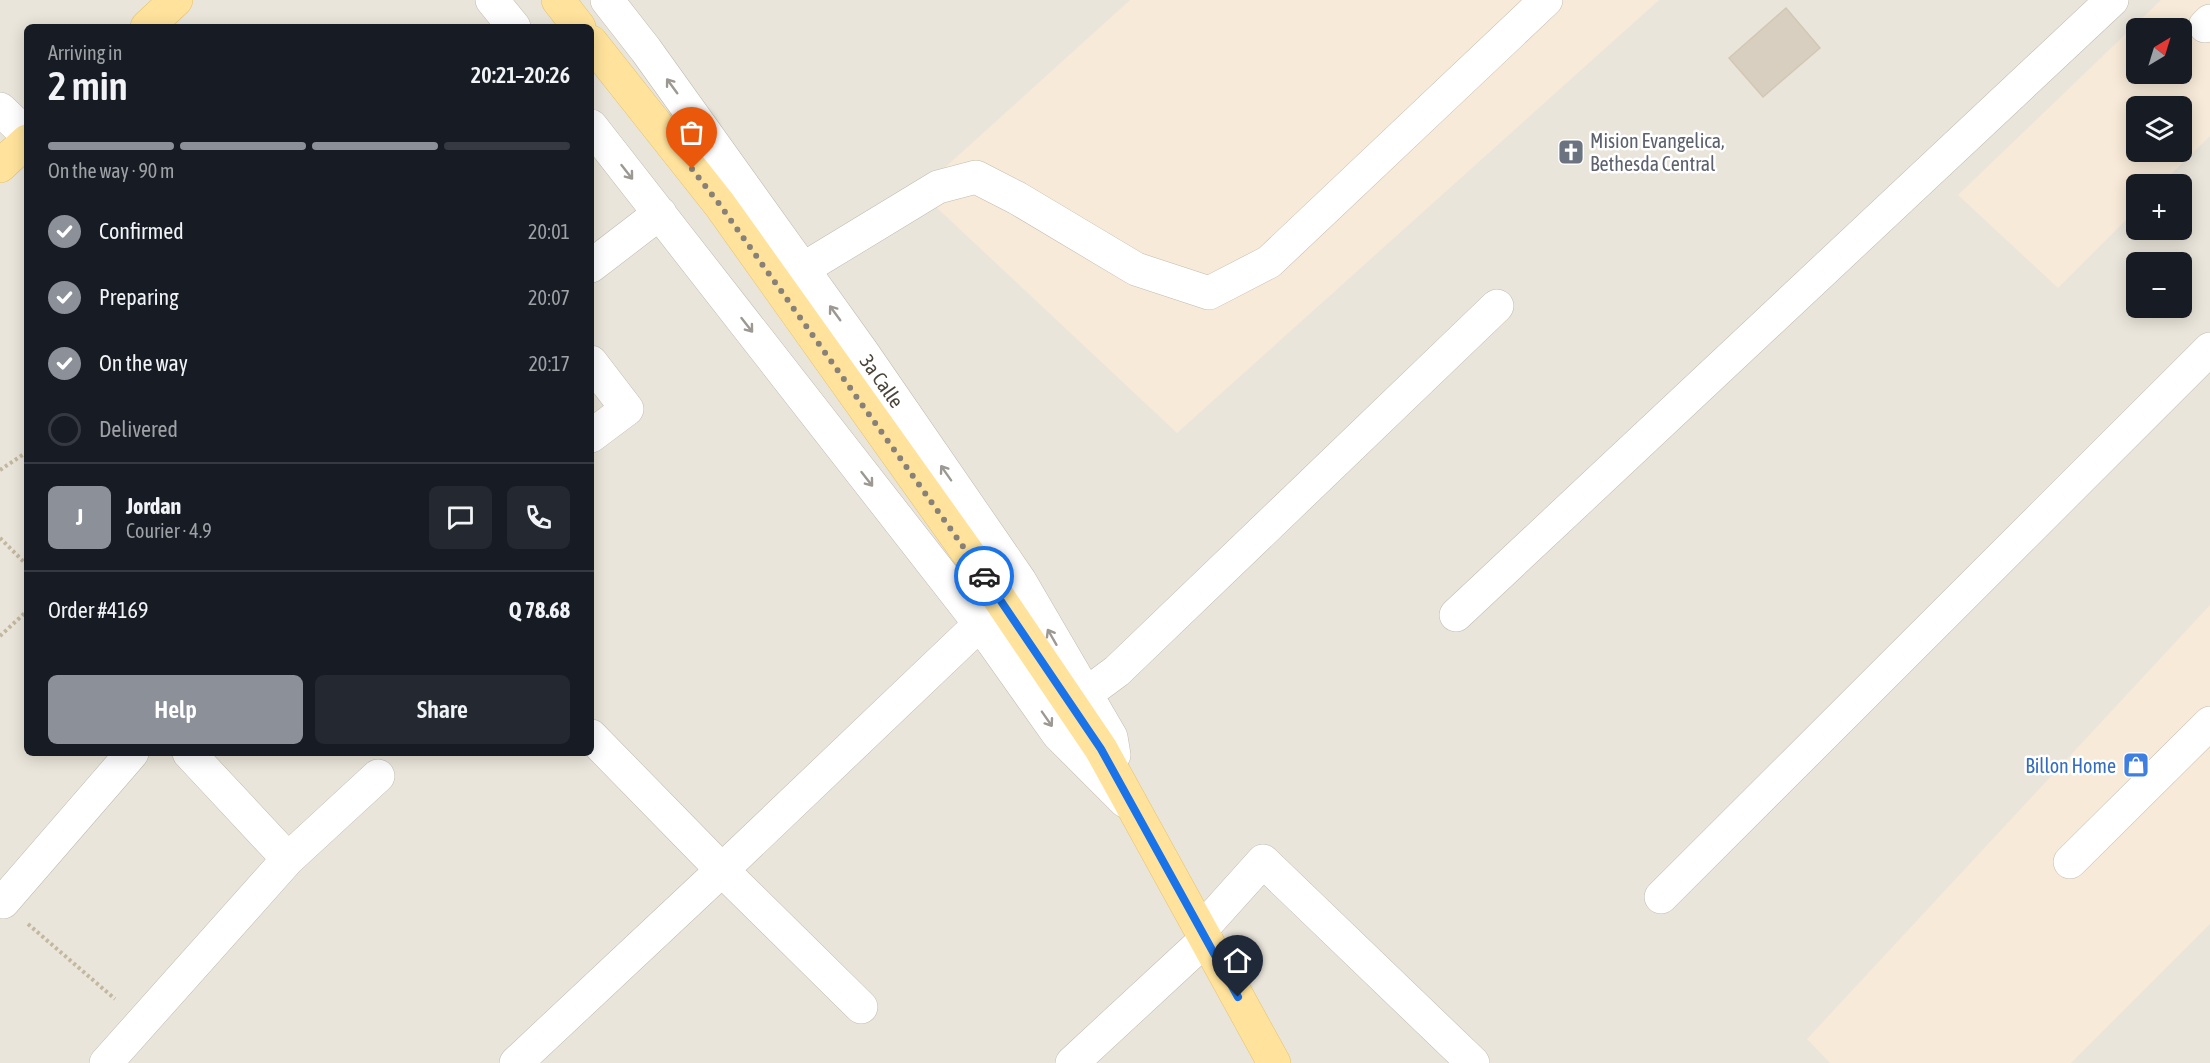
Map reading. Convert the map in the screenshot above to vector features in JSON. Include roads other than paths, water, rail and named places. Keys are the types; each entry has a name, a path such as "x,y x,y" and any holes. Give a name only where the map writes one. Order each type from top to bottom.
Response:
{"main road":[{"path":"150,24 176,0"},
{"path":"558,0 577,24"},
{"name":"3a Calle","path":"594,46 720,205 980,570 1101,749 1274,1063"},
{"path":"0,166 24,144"}],"street":[{"path":"492,0 512,24"},
{"name":"3a Calle","path":"608,0 803,269 1020,581 1111,737 1127,797"},
{"path":"803,269 938,187 976,177 1017,198 1136,269 1209,293 1269,262 1546,0"},
{"path":"1456,615 2112,0"},
{"path":"0,109 24,132"},
{"name":"3a Calle","path":"594,130 980,624 1058,734 1127,797"},
{"path":"594,264 660,213"},
{"path":"1086,694 1117,671 1497,306"},
{"path":"1661,897 2210,349"},
{"path":"594,366 627,409 594,434"},
{"path":"531,1058 722,870 980,624"},
{"path":"2070,862 2210,723"},
{"path":"594,739 861,1007"},
{"path":"3,902 129,756"},
{"path":"195,756 288,859"},
{"path":"106,1063 288,859 378,776"},
{"path":"1072,1063 1204,935 1263,861 1473,1063"}],"place":[{"name":"Mision Evangelica, Bethesda Central","path":"1571,152"},
{"name":"Billon Home","path":"2136,765"}]}
